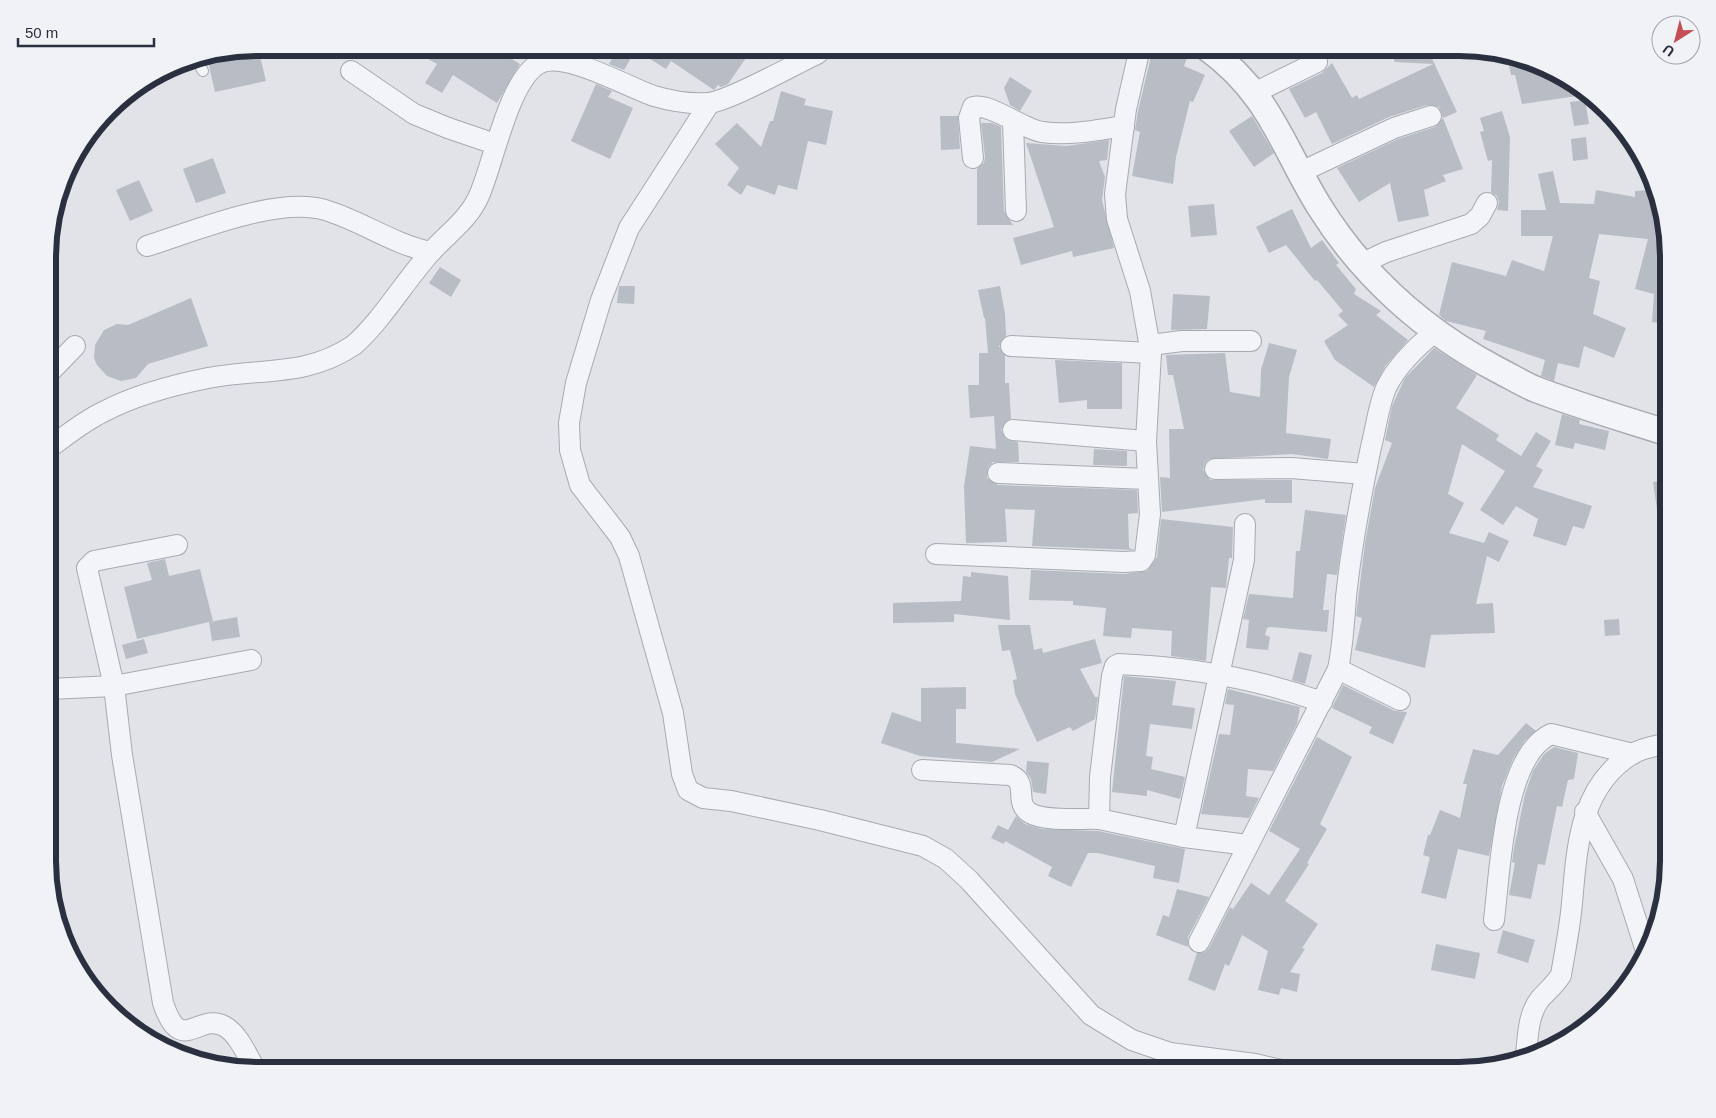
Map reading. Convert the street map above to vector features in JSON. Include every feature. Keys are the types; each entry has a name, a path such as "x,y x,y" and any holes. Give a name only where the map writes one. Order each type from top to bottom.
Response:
{"street":[{"path":"56,443 103,412 144,395 209,378 298,369 321,363 340,355 361,339 431,252 456,228 474,206 486,179 495,144 517,92 536,56"},
{"path":"540,56 586,69 654,96 709,104"},
{"path":"811,56 709,104 629,228 614,263 586,346 576,383 569,423 570,450 580,485 620,537 629,556 674,714 682,774 688,790 703,798 731,801 820,820 923,846 946,859 969,880 1091,1015 1132,1040 1170,1053 1240,1062"},
{"path":"936,554 1141,562 1146,555 1150,514 1146,441 1150,349 1140,291 1117,219 1115,194 1130,84 1138,56"},
{"path":"1223,56 1270,114 1319,206 1361,264 1410,312 1458,348 1534,388 1660,430"},
{"path":"1254,93 1317,62"},
{"path":"351,71 414,114 495,144"},
{"path":"973,158 969,118 973,107 979,106 1040,132 1061,134 1124,126"},
{"path":"1301,172 1394,128 1431,116"},
{"path":"1013,122 1016,211"},
{"path":"1361,264 1386,252 1471,224 1480,216 1487,203"},
{"path":"147,246 253,213 293,206 325,210 394,241 431,252"},
{"path":"1199,942 1338,669 1344,638 1346,596 1365,474 1387,388 1408,356 1436,331"},
{"path":"1011,346 1150,349 1182,341 1251,341"},
{"path":"56,366 75,346"},
{"path":"1013,430 1146,441"},
{"path":"1215,469 1291,468 1365,474"},
{"path":"998,473 1147,479"},
{"path":"1184,837 1217,676 1246,550 1245,524"},
{"path":"176,545 94,561 87,568 114,686 124,765 163,1003 167,1014 177,1029 184,1031 218,1024 226,1027 238,1039 251,1062"},
{"path":"56,689 114,686 251,660"},
{"path":"1099,819 1100,777 1115,666 1119,664 1162,668 1217,676 1288,690 1322,702"},
{"path":"1338,669 1400,700"},
{"path":"1494,920 1508,805 1517,778 1534,747 1542,738 1551,734 1632,754"},
{"path":"1526,1050 1530,1019 1539,1000 1555,985 1561,975 1572,905 1575,863 1585,812 1604,778 1632,754 1660,745"},
{"path":"922,770 1010,775 1017,778 1021,783 1023,805 1029,813 1044,818 1099,819 1184,837 1248,845"},
{"path":"1585,812 1623,879 1643,941"}],"lane":[{"path":"199,65 203,71"}],"building":[{"path":"260,56 266,81 215,92 208,62"},
{"path":"423,56 506,56 520,64 497,103 453,75 442,93 425,83 437,64"},
{"path":"614,56 632,56 624,70 609,64"},
{"path":"747,56 728,84 721,87 718,85 714,90 671,61 666,69 647,57"},
{"path":"1151,56 1188,56 1184,66 1205,75 1193,102 1190,101 1176,157 1173,184 1132,176 1140,132 1135,130"},
{"path":"1392,56 1431,56 1457,112 1443,118 1439,107 1427,105 1389,117 1332,144 1316,112 1305,118 1289,89 1322,73 1332,63 1352,98 1357,95 1359,99 1433,64 1395,62"},
{"path":"1508,62 1548,77 1577,96 1522,104 1515,75 1511,75"},
{"path":"1010,77 1032,91 1020,111 1010,105 1004,88"},
{"path":"596,84 612,91 608,97 633,108 610,159 571,141"},
{"path":"781,91 806,99 804,105 833,111 826,145 808,141 797,190 778,185 775,195 747,185 741,195 727,185 739,168 715,144 737,123 761,147 770,121 773,121"},
{"path":"1585,101 1589,124 1574,126 1570,102"},
{"path":"1502,111 1510,137 1508,211 1497,210 1499,202 1497,196 1491,192 1492,160 1488,161 1480,132 1484,131 1480,118"},
{"path":"940,116 958,116 960,149 941,150"},
{"path":"1252,116 1274,153 1254,167 1229,131"},
{"path":"1443,118 1463,169 1443,175 1446,181 1424,190 1429,216 1398,222 1390,183 1359,202 1337,168 1398,139 1435,127"},
{"path":"981,123 992,123 1001,127 1004,211 1013,225 977,225 977,169 984,163 985,157"},
{"path":"1586,137 1588,159 1573,161 1571,139"},
{"path":"1109,140 1107,160 1099,161 1105,177 1102,200 1114,248 1073,257 1072,251 1021,265 1013,238 1054,227 1026,143 1066,146"},
{"path":"213,158 226,193 196,203 183,169"},
{"path":"1553,171 1560,203 1594,204 1596,190 1635,197 1635,191 1648,190 1658,231 1660,323 1652,322 1654,294 1635,289 1648,239 1599,234 1589,278 1600,281 1593,314 1626,328 1614,358 1584,346 1579,368 1558,363 1554,381 1541,376 1545,360 1483,339 1486,331 1446,321 1439,315 1452,262 1506,276 1512,260 1544,271 1553,236 1521,236 1521,210 1546,210 1538,174"},
{"path":"139,180 153,211 130,221 116,190"},
{"path":"1214,204 1217,235 1191,237 1188,206"},
{"path":"1292,209 1311,248 1322,240 1339,263 1336,265 1356,289 1354,294 1381,311 1376,315 1408,340 1386,365 1374,387 1335,360 1324,341 1348,325 1338,315 1343,311 1317,280 1315,281 1286,245 1269,253 1256,227"},
{"path":"440,267 461,280 451,297 429,283"},
{"path":"619,286 635,286 634,304 617,303"},
{"path":"1000,286 1005,314 1006,335 999,346 1005,356 1005,383 1009,383 1011,419 1004,423 1001,430 1006,439 1018,442 1019,462 993,462 988,467 987,478 998,485 1137,490 1138,513 1128,514 1129,548 1134,550 1032,546 1035,510 1005,509 1007,542 966,543 964,486 970,446 996,449 994,416 970,418 968,385 979,385 979,353 988,353 985,318 978,290"},
{"path":"1173,294 1210,296 1207,329 1171,330"},
{"path":"191,298 208,346 148,364 136,378 121,381 107,376 97,365 94,358 95,345 104,330 117,324 128,325"},
{"path":"1269,343 1297,350 1289,377 1286,433 1331,439 1328,459 1292,454 1209,459 1205,463 1203,470 1210,480 1292,480 1292,503 1265,503 1265,499 1162,512 1160,477 1170,478 1169,429 1184,429 1173,375 1168,375 1166,355 1225,353 1230,392 1260,397 1261,370"},
{"path":"1434,348 1477,375 1456,408 1499,435 1496,440 1521,456 1536,432 1551,441 1536,466 1543,470 1533,487 1592,506 1584,529 1573,526 1566,546 1533,536 1538,519 1516,506 1503,525 1480,510 1505,471 1462,444 1448,494 1464,503 1449,533 1484,543 1489,532 1509,541 1499,562 1487,556 1476,604 1493,603 1495,633 1431,635 1425,668 1355,650 1362,618 1356,616 1365,543 1375,488 1392,443 1385,440 1392,406 1405,378"},
{"path":"1055,360 1122,363 1122,409 1087,409 1087,400 1059,403"},
{"path":"1562,414 1580,420 1579,424 1609,431 1605,450 1575,443 1573,449 1555,445"},
{"path":"1094,449 1127,451 1127,466 1093,465"},
{"path":"1660,481 1660,522 1659,522 1653,482"},
{"path":"1305,510 1346,515 1337,575 1327,574 1323,610 1329,610 1327,632 1270,627 1267,628 1265,635 1270,637 1268,650 1246,648 1249,620 1243,619 1249,594 1293,598 1296,551 1300,551"},
{"path":"1161,519 1233,527 1232,558 1229,558 1226,588 1211,587 1206,661 1171,656 1172,631 1132,628 1131,638 1103,636 1106,608 1073,605 1073,601 1029,600 1031,570 1124,574 1147,571 1157,557"},
{"path":"165,559 169,576 200,569 213,621 137,639 124,587 152,580 147,563"},
{"path":"971,572 1008,576 1010,620 954,614 954,622 893,623 893,603 961,601 963,576 971,577"},
{"path":"237,617 240,637 212,641 209,622"},
{"path":"1619,619 1620,635 1605,636 1604,620"},
{"path":"998,625 1030,625 1034,650 1042,648 1043,653 1095,639 1102,663 1080,669 1095,697 1098,697 1095,719 1073,731 1070,727 1037,742 1015,694 1013,680 1017,679 1010,650 1002,651"},
{"path":"144,639 148,653 126,659 122,645"},
{"path":"1299,652 1312,655 1305,684 1292,680"},
{"path":"1124,676 1176,681 1172,705 1195,708 1192,729 1150,724 1146,756 1153,757 1151,769 1185,777 1180,799 1147,790 1147,796 1112,792"},
{"path":"1343,685 1395,711 1407,712 1393,744 1369,733 1372,727 1332,708"},
{"path":"966,687 966,709 956,709 956,743 1020,749 992,762 920,756 881,743 892,712 921,722 921,688"},
{"path":"1228,689 1300,707 1297,724 1273,771 1248,769 1246,796 1259,798 1249,818 1201,814 1219,734 1230,735 1234,705 1225,704"},
{"path":"1526,723 1536,731 1525,740 1513,759 1502,786 1489,856 1458,849 1446,899 1421,893 1430,857 1423,855 1428,835 1430,835 1440,810 1460,818 1467,784 1463,784 1473,749 1498,755"},
{"path":"1317,737 1352,757 1320,824 1327,829 1307,863 1309,864 1285,901 1318,924 1302,948 1305,949 1290,972 1300,974 1297,992 1281,988 1279,995 1258,990 1268,951 1242,935 1229,966 1225,964 1215,991 1188,980 1197,953 1205,952 1209,948 1230,907 1233,909 1251,883 1269,895 1300,849 1269,831"},
{"path":"1554,747 1578,753 1574,779 1568,780 1562,807 1557,806 1545,865 1538,864 1531,899 1509,895 1515,863 1512,862 1514,848 1525,794 1533,771 1544,754"},
{"path":"1027,761 1049,763 1046,794 1033,792 1031,779 1026,772"},
{"path":"1016,816 1025,824 1042,829 1098,831 1185,849 1179,883 1153,878 1155,866 1098,853 1088,853 1071,887 1048,876 1052,867 1005,841 1004,844 991,838 998,825 1008,830"},
{"path":"1177,889 1209,897 1188,937 1188,947 1156,935 1163,915 1169,917"},
{"path":"1503,930 1535,940 1528,963 1497,953"},
{"path":"1436,944 1480,953 1475,979 1431,970"}]}
